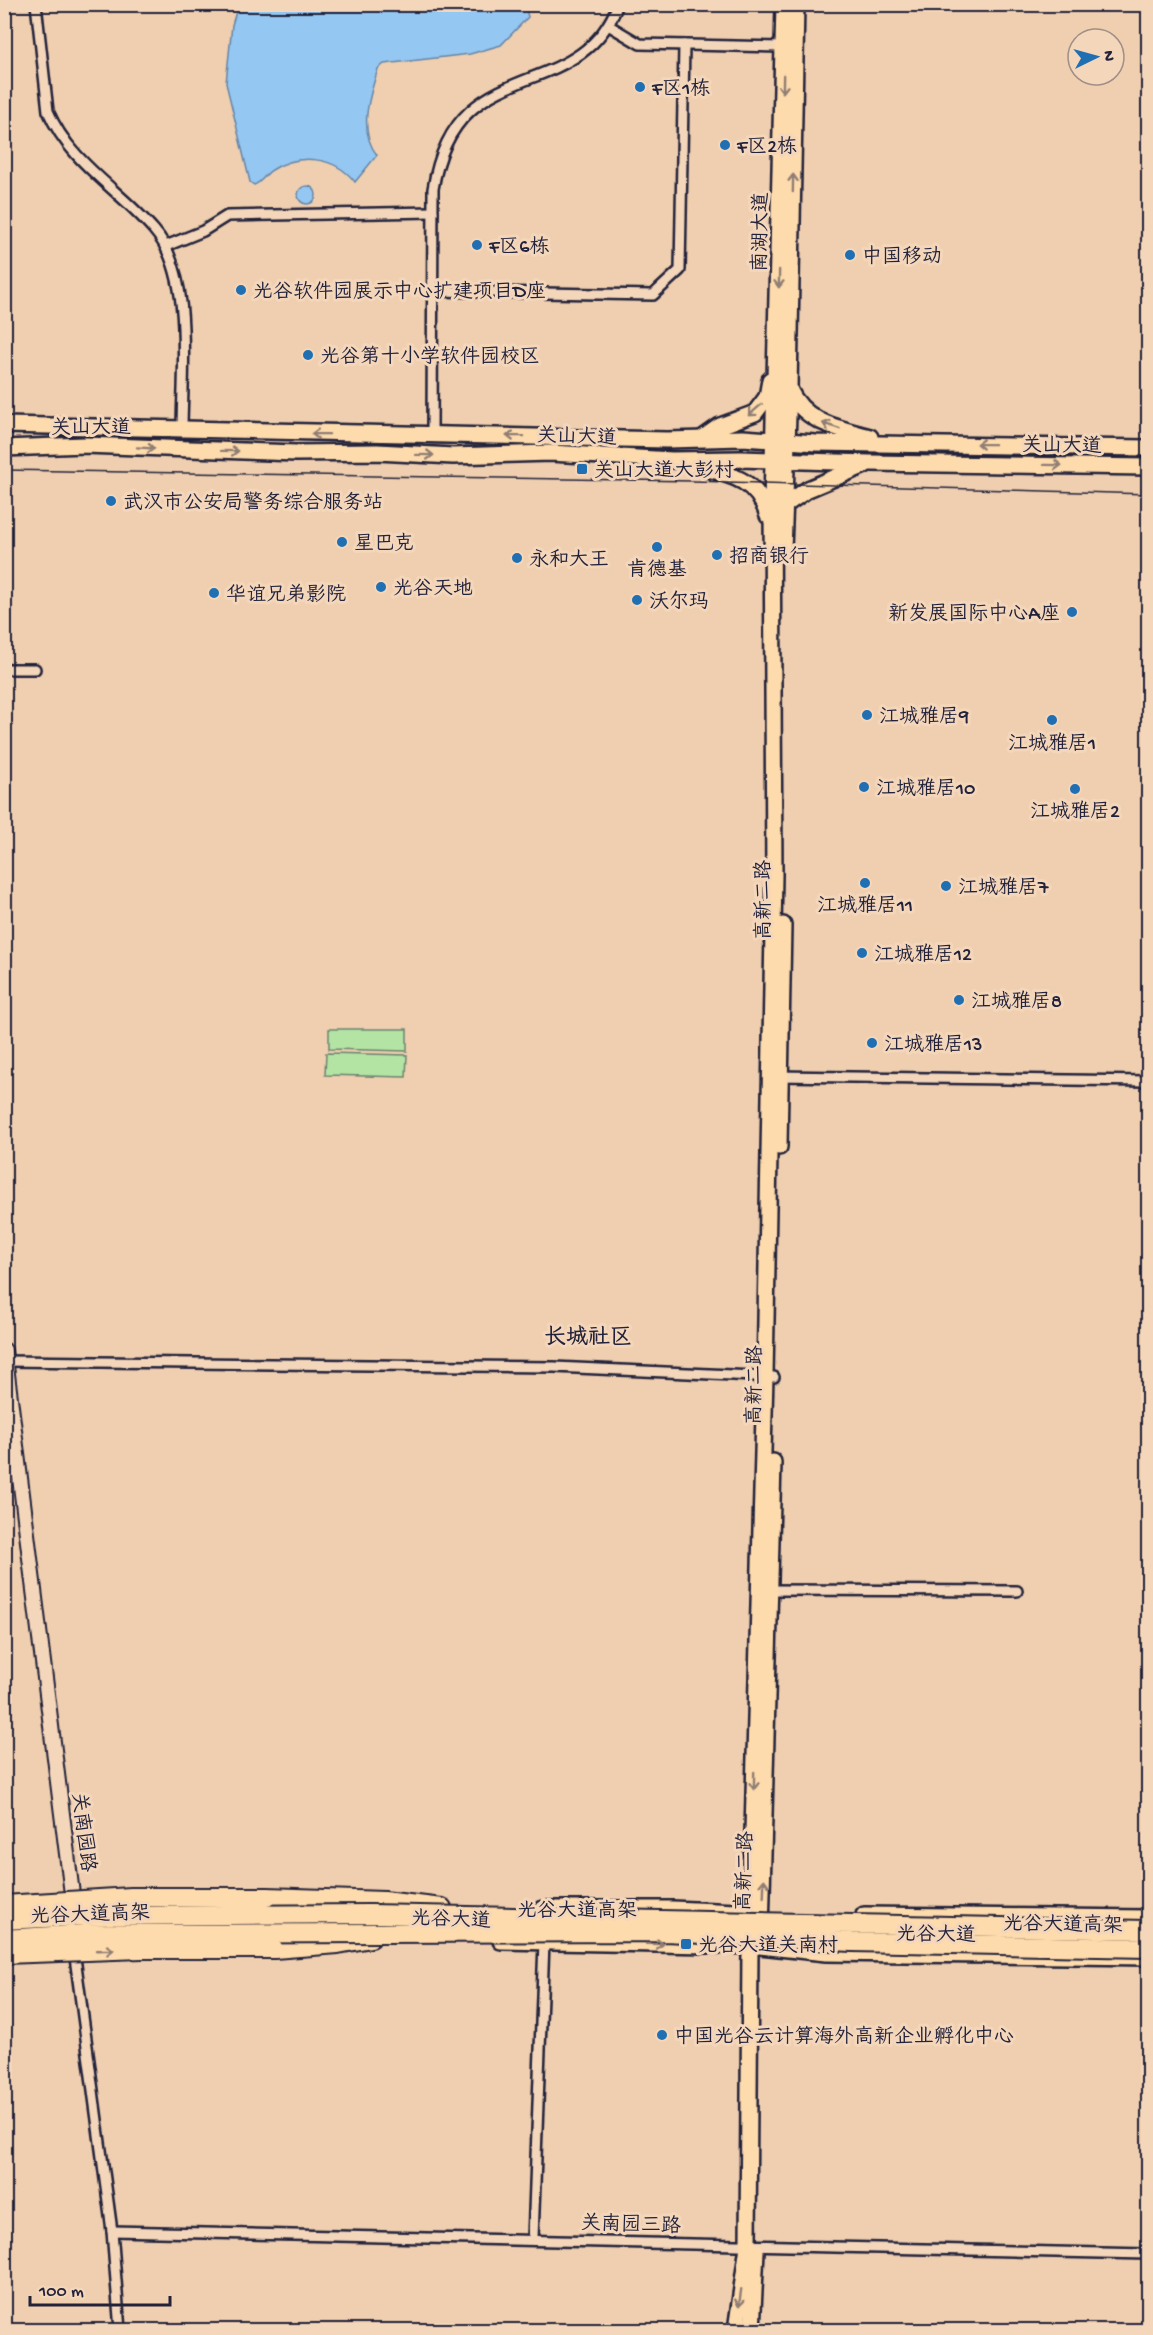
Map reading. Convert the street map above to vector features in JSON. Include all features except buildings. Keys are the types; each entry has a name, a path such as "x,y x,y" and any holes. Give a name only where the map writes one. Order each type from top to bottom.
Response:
{"highway":[{"path":"4,1905 131,1897 267,1897 384,1901 442,1908"},
{"name":"光谷大道高架","path":"4,1920 84,1916 370,1914 1149,1930"},
{"name":"光谷大道高架","path":"4,1937 120,1934 666,1932 852,1942 1149,1948"},
{"path":"4,1954 141,1949 274,1949 338,1944 379,1936"}],"main road":[{"name":"南湖大道","path":"780,460 778,315 784,4"},
{"name":"南湖大道","path":"781,441 789,388 796,4"},
{"path":"703,438 720,426 754,413 762,404 769,387 778,315"},
{"path":"789,388 796,404 810,416 826,424 888,442"},
{"name":"关山大道","path":"4,425 182,431 432,434 636,440 703,438 1149,448"},
{"name":"关山大道","path":"4,448 85,445 171,450 377,452 453,456 583,453 672,460 1149,466"},
{"path":"672,460 728,474 752,486 765,503 773,535"},
{"name":"高新二路","path":"752,2331 755,1946 770,1590 770,1376 785,505 780,460"},
{"name":"高新二路","path":"775,1076 773,535 780,460"},
{"path":"785,505 808,489 869,463"},
{"name":"关南园路","path":"5,1357 71,1904 71,1930"},
{"name":"高新二路","path":"757,1913 752,1881 770,1376"},
{"name":"关南园路","path":"4,1396 71,1904"},
{"path":"705,1910 739,1904 752,1881"},
{"name":"光谷大道","path":"4,1910 71,1904 252,1904 1149,1918"},
{"name":"光谷大道","path":"4,1937 71,1930 247,1931 544,1942 755,1946 826,1953 1149,1957"},
{"name":"高新二路","path":"736,2331 752,2246"}],"street":[{"path":"36,4 48,111 54,123 88,169 143,218 166,246 178,276 181,303 182,431"},
{"path":"432,434 433,189 439,156 446,140 462,118 494,92 568,63 584,53 608,25 618,4"},
{"path":"608,25 640,44 783,47"},
{"path":"433,291 653,295 680,270 684,45"},
{"path":"166,246 203,231 227,216 433,212"},
{"path":"4,669 35,669"},
{"path":"775,1076 1149,1081"},
{"path":"5,1357 554,1367 770,1376"},
{"path":"770,1590 1017,1591"},
{"path":"71,1930 112,2231 120,2331"},
{"path":"533,2238 544,1942"},
{"name":"关南园三路","path":"112,2231 533,2238 752,2246 1149,2254"}],"green space":[{"path":"329,1029 407,1029 407,1051 329,1049"},
{"path":"326,1053 407,1055 406,1077 325,1075"}],"water":[{"path":"238,5 525,5 528,17 501,45 470,54 384,64 378,69 367,114 368,135 377,155 355,182 347,173 327,162 305,159 282,165 254,185 250,182 226,83 232,25"},
{"path":"307,186 313,189 316,195 313,201 307,204 301,201 298,195 301,189"}],"tram line":[{"path":"4,470 693,481 1148,494"}],"place":[{"name":"F区1栋","path":"640,87"},
{"name":"F区2栋","path":"725,145"},
{"name":"F区6栋","path":"477,245"},
{"name":"中国移动","path":"850,255"},
{"name":"光谷软件园展示中心扩建项目D座","path":"241,290"},
{"name":"光谷第十小学软件园校区","path":"308,355"},
{"name":"关山大道大彭村","path":"582,469"},
{"name":"武汉市公安局警务综合服务站","path":"111,501"},
{"name":"星巴克","path":"342,542"},
{"name":"肯德基","path":"657,547"},
{"name":"招商银行","path":"717,555"},
{"name":"永和大王","path":"517,558"},
{"name":"光谷天地","path":"381,587"},
{"name":"华谊兄弟影院","path":"214,593"},
{"name":"沃尔玛","path":"637,600"},
{"name":"新发展国际中心A座","path":"1072,612"},
{"name":"江城雅居9","path":"867,715"},
{"name":"江城雅居1","path":"1052,720"},
{"name":"江城雅居10","path":"864,787"},
{"name":"江城雅居2","path":"1075,789"},
{"name":"江城雅居11","path":"865,883"},
{"name":"江城雅居7","path":"946,886"},
{"name":"江城雅居12","path":"862,953"},
{"name":"江城雅居8","path":"959,1000"},
{"name":"江城雅居13","path":"872,1043"},
{"name":"光谷大道关南村","path":"686,1944"},
{"name":"中国光谷云计算海外高新企业孵化中心","path":"662,2035"}],"district":[{"name":"长城社区","path":"588,1335"}]}
